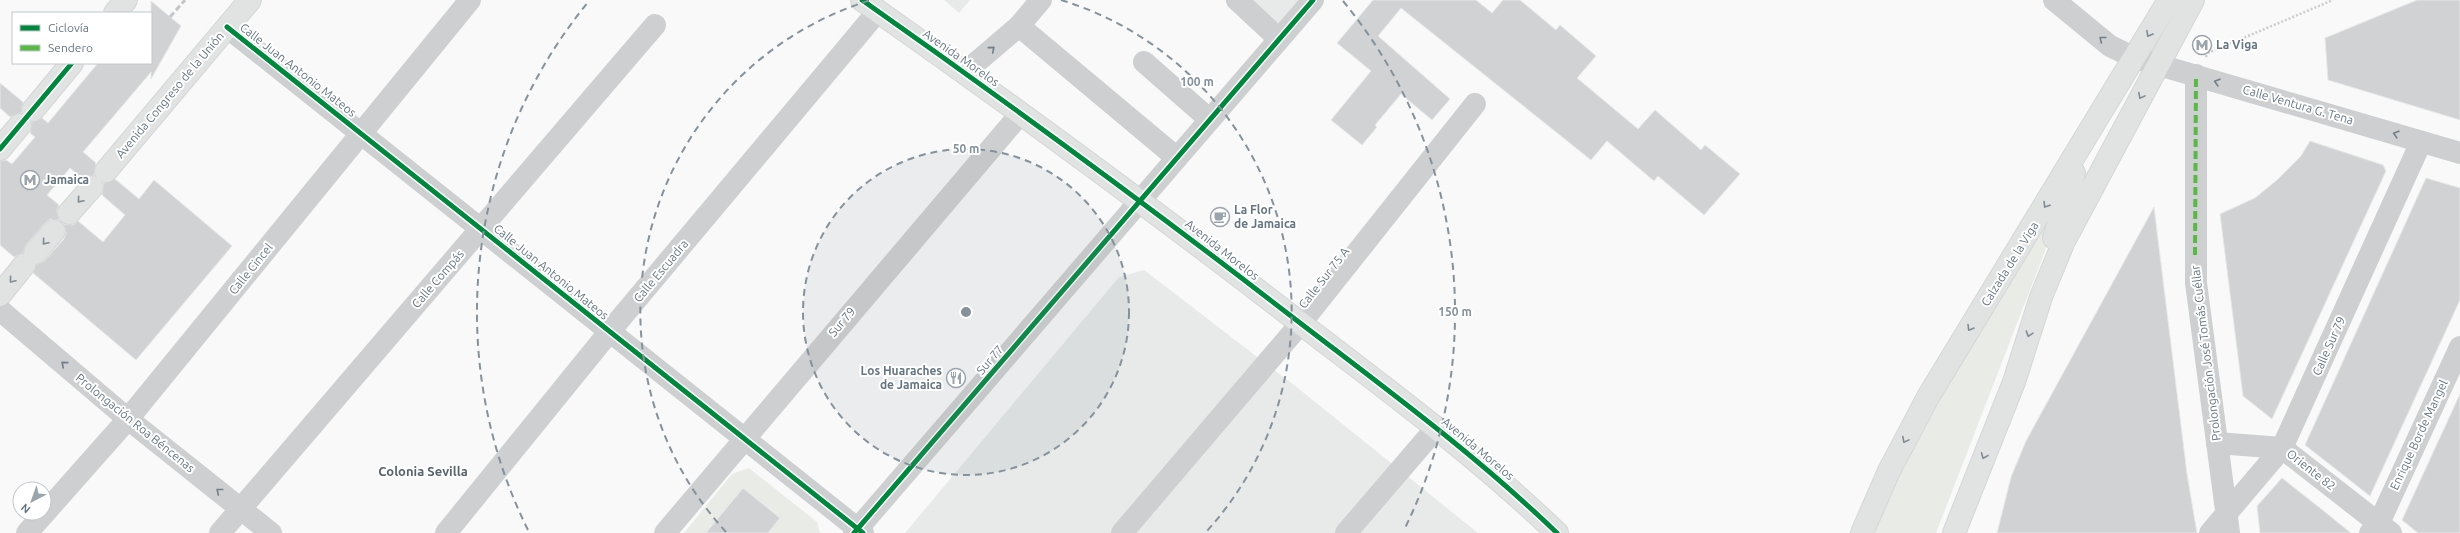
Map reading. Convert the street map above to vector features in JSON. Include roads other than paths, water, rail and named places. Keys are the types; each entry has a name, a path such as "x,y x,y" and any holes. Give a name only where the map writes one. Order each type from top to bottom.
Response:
{"main road":[{"path":"116,12 126,0"},
{"name":"Avenida Congreso de la Unión","path":"69,214 250,0"},
{"name":"Calzada de la Viga","path":"1862,533 1889,471 1928,397 2077,155 2169,0"},
{"path":"1954,533 2014,382 2041,297 2064,241 2193,0"},
{"name":"Avenida Morelos","path":"870,6 1141,200 1436,427 1510,488 1557,533"},
{"path":"0,149 71,64"},
{"path":"2041,297 2046,261 2073,182 2077,155"},
{"path":"0,295 54,231"}],"street":[{"name":"Calle Cincel","path":"27,533 128,419 470,0"},
{"path":"964,73 1019,26 1041,0"},
{"path":"1237,0 1279,39"},
{"name":"Sur 77","path":"858,532 1209,119 1313,0"},
{"name":"Calle Ventura G. Tena","path":"2054,0 2110,46 2135,58 2460,153"},
{"name":"Calle Escuadra","path":"446,533 870,6"},
{"name":"Calle Compás","path":"220,533 655,25"},
{"path":"1019,26 1177,158"},
{"name":"Calle Juan Antonio Mateos","path":"227,27 744,438 858,532"},
{"path":"1144,62 1209,119"},
{"name":"Prolongación José Tomás Cuéllar","path":"2196,75 2196,283 2227,523"},
{"name":"Calle Sur 75 A","path":"1122,533 1301,323 1475,104"},
{"name":"Sur 79","path":"665,533 1021,113"},
{"name":"Calle Sur 79","path":"2210,533 2227,523 2282,448 2420,142"},
{"name":"Prolongación Roa Béncenas","path":"0,310 128,419 271,533"},
{"name":"Enrique Borde Mangel","path":"2380,530 2460,347"},
{"path":"1346,533 1436,427"},
{"name":"Oriente 82","path":"2217,443 2282,448 2380,530"}],"railway":[{"path":"170,17 185,0"}],"place":[{"name":"La Viga","path":"2202,45"},
{"name":"Jamaica","path":"30,180"},
{"name":"La Flor de Jamaica","path":"1220,217"},
{"name":"Los Huaraches de Jamaica","path":"956,378"}],"district":[{"name":"Colonia Sevilla","path":"423,471"}]}
